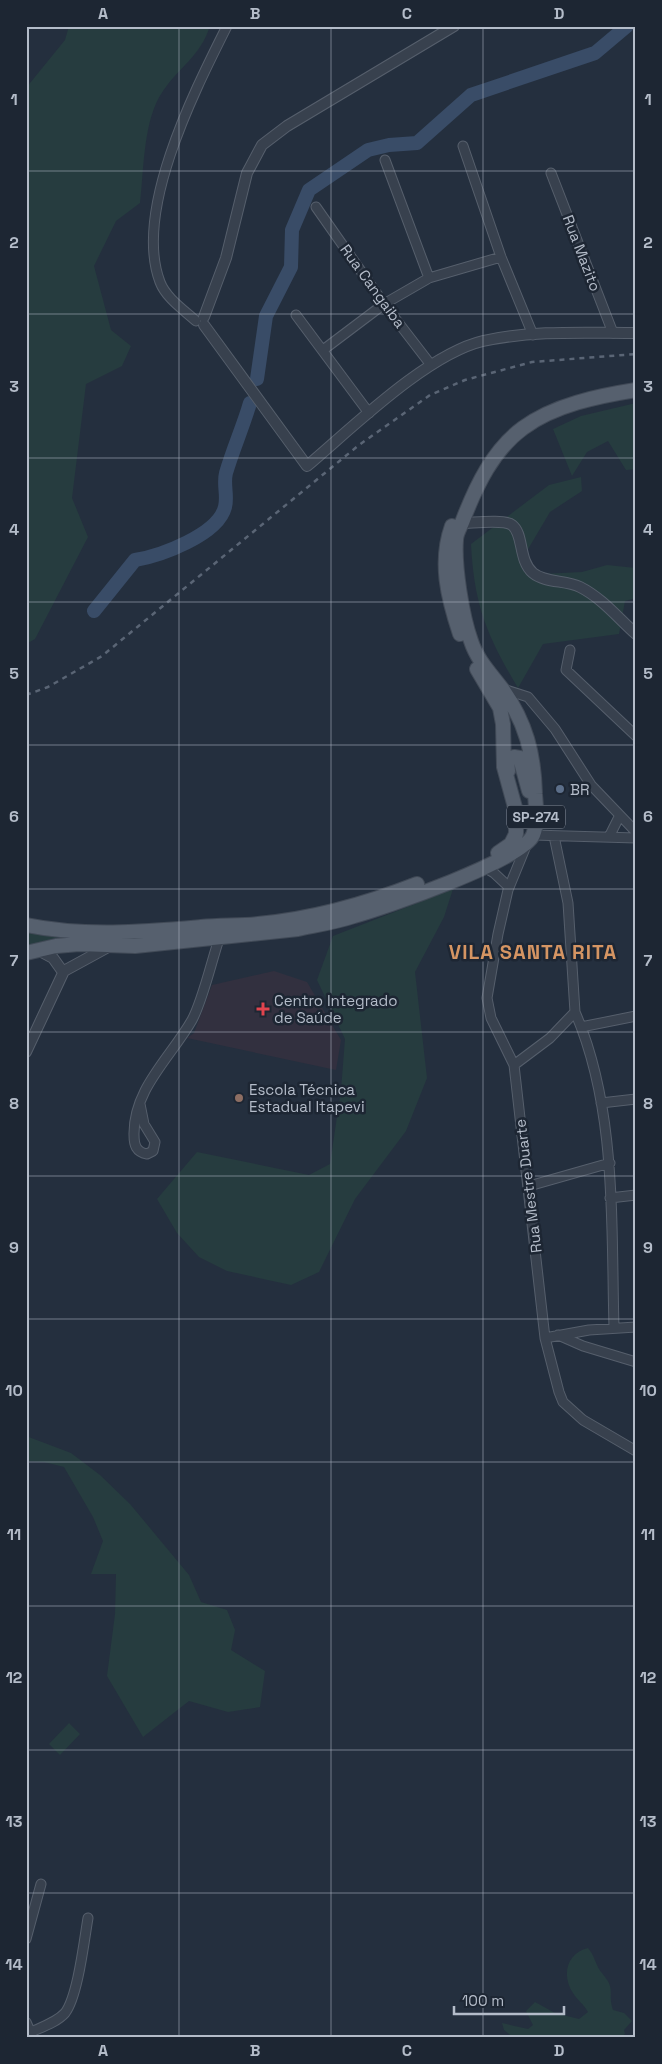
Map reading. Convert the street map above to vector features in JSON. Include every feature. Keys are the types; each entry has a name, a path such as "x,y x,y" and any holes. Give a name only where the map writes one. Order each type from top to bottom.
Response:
{"main road":[{"name":"SP-274","path":"26,925 85,933 133,933 259,924 313,916 362,903 455,870 506,848 516,834 516,811 504,767 503,724 500,708 467,654 452,611 444,553 448,537 456,516 487,459 500,440 522,421 550,404 569,398 636,384"},
{"name":"SP-274","path":"32,952 79,944 108,947 135,946 298,929 354,917 392,904 484,867 516,852 530,839 536,805 534,763 528,739 513,705 502,688 484,667 471,644 464,618 456,538 469,503 490,463 523,428 549,413 576,403 636,390"},
{"path":"510,793 511,787 506,764 510,759 516,757 520,758 523,764 529,790 536,805"}],"street":[{"path":"227,26 190,106 165,169 153,234 160,282 165,291 201,321 246,386 307,466 369,413 431,365 456,351 482,341 533,335 636,333"},
{"path":"201,321 226,258 248,173 262,145 287,126 454,26"},
{"path":"463,146 501,257 533,335"},
{"path":"385,160 429,278"},
{"name":"Rua Mazito","path":"551,173 613,333"},
{"name":"Rua Cangaiba","path":"316,206 384,304 431,365"},
{"path":"323,350 384,304 429,278 501,257"},
{"path":"296,315 369,413"},
{"path":"462,523 505,522 512,525 516,531 522,557 527,567 534,574 567,582 582,588 596,597 636,634"},
{"path":"570,650 566,670 636,736"},
{"path":"502,688 528,698 555,729 591,785 619,817 636,832"},
{"path":"610,837 619,817"},
{"path":"530,839 554,836 636,838"},
{"path":"554,836 568,903 575,1012 581,1027 601,1103 610,1163 614,1327"},
{"name":"Rua Mestre Duarte","path":"530,839 509,887 498,934 488,998 492,1018 514,1065 545,1338 559,1392 564,1402 583,1420 636,1451"},
{"path":"484,867 494,872 509,887"},
{"path":"140,1104 144,1124 155,1142 153,1151 147,1154 139,1152 134,1143 134,1128 140,1104 145,1090 156,1071 193,1019 220,936"},
{"path":"26,1052 64,972 108,947"},
{"path":"32,952 53,958 64,972"},
{"path":"514,1065 550,1038 575,1012"},
{"path":"581,1027 636,1016"},
{"path":"601,1103 636,1099"},
{"path":"529,1186 610,1163"},
{"path":"610,1198 636,1195"},
{"path":"545,1338 614,1327 636,1327"},
{"path":"558,1335 582,1346 636,1362"},
{"path":"26,1939 41,1884"},
{"path":"26,2022 32,2035 64,2013 72,2000 88,1918"}],"shaded area":[{"name":"Centro Integrado de Saúde","path":"274,971 307,982 341,1040 336,1070 187,1038 194,1033 212,985"}],"green space":[{"path":"69,26 210,26 201,46 169,83 156,102 148,130 140,203 116,221 94,266 111,330 131,346 122,366 86,384 72,498 88,537 35,639 26,644 26,88 65,40"},
{"path":"636,403 636,469 626,470 608,441 587,452 572,476 553,429 581,416"},
{"path":"581,477 582,491 550,512 524,556 541,574 582,572 607,565 636,568 636,598 625,601 619,634 543,644 518,688 490,636 484,619 475,585 471,544 549,485"},
{"path":"453,889 444,917 415,972 427,1078 406,1131 355,1199 319,1272 291,1285 227,1271 199,1257 177,1233 157,1199 197,1152 309,1175 330,1164 341,1090 345,1039 317,980 333,936"},
{"path":"26,931 59,937 26,946"},
{"path":"26,1436 71,1453 100,1475 130,1504 189,1575 201,1602 227,1610 235,1630 231,1650 265,1671 260,1707 228,1712 189,1701 143,1737 107,1676 115,1614 116,1574 91,1574 103,1541 93,1517 64,1467 44,1462 26,1461"},
{"path":"69,1723 80,1734 60,1755 49,1744"},
{"path":"588,1948 599,1969 607,1979 611,1989 613,2010 624,2013 632,2021 624,2030 625,2034 619,2038 514,2038 504,2030 502,2023 528,2029 533,2025 526,2011 535,2002 555,2013 579,2019 588,2012 569,1986 567,1972 568,1966 575,1955"}],"waterway":[{"path":"257,379 266,316 291,267 292,230 309,190 368,150 389,145 417,143 471,95 595,53 627,26"},
{"path":"94,611 135,560 159,554 187,542 212,527 220,517 226,503 226,473 250,403"}],"railway":[{"path":"26,695 48,687 102,656 359,445 430,395 465,380 532,362 636,354"}],"place":[{"name":"BR","path":"560,789"},
{"name":"Centro Integrado de Saúde","path":"263,1009"},
{"name":"Escola Técnica Estadual Itapevi","path":"239,1098"}],"district":[{"name":"VILA SANTA RITA","path":"533,952"}]}
